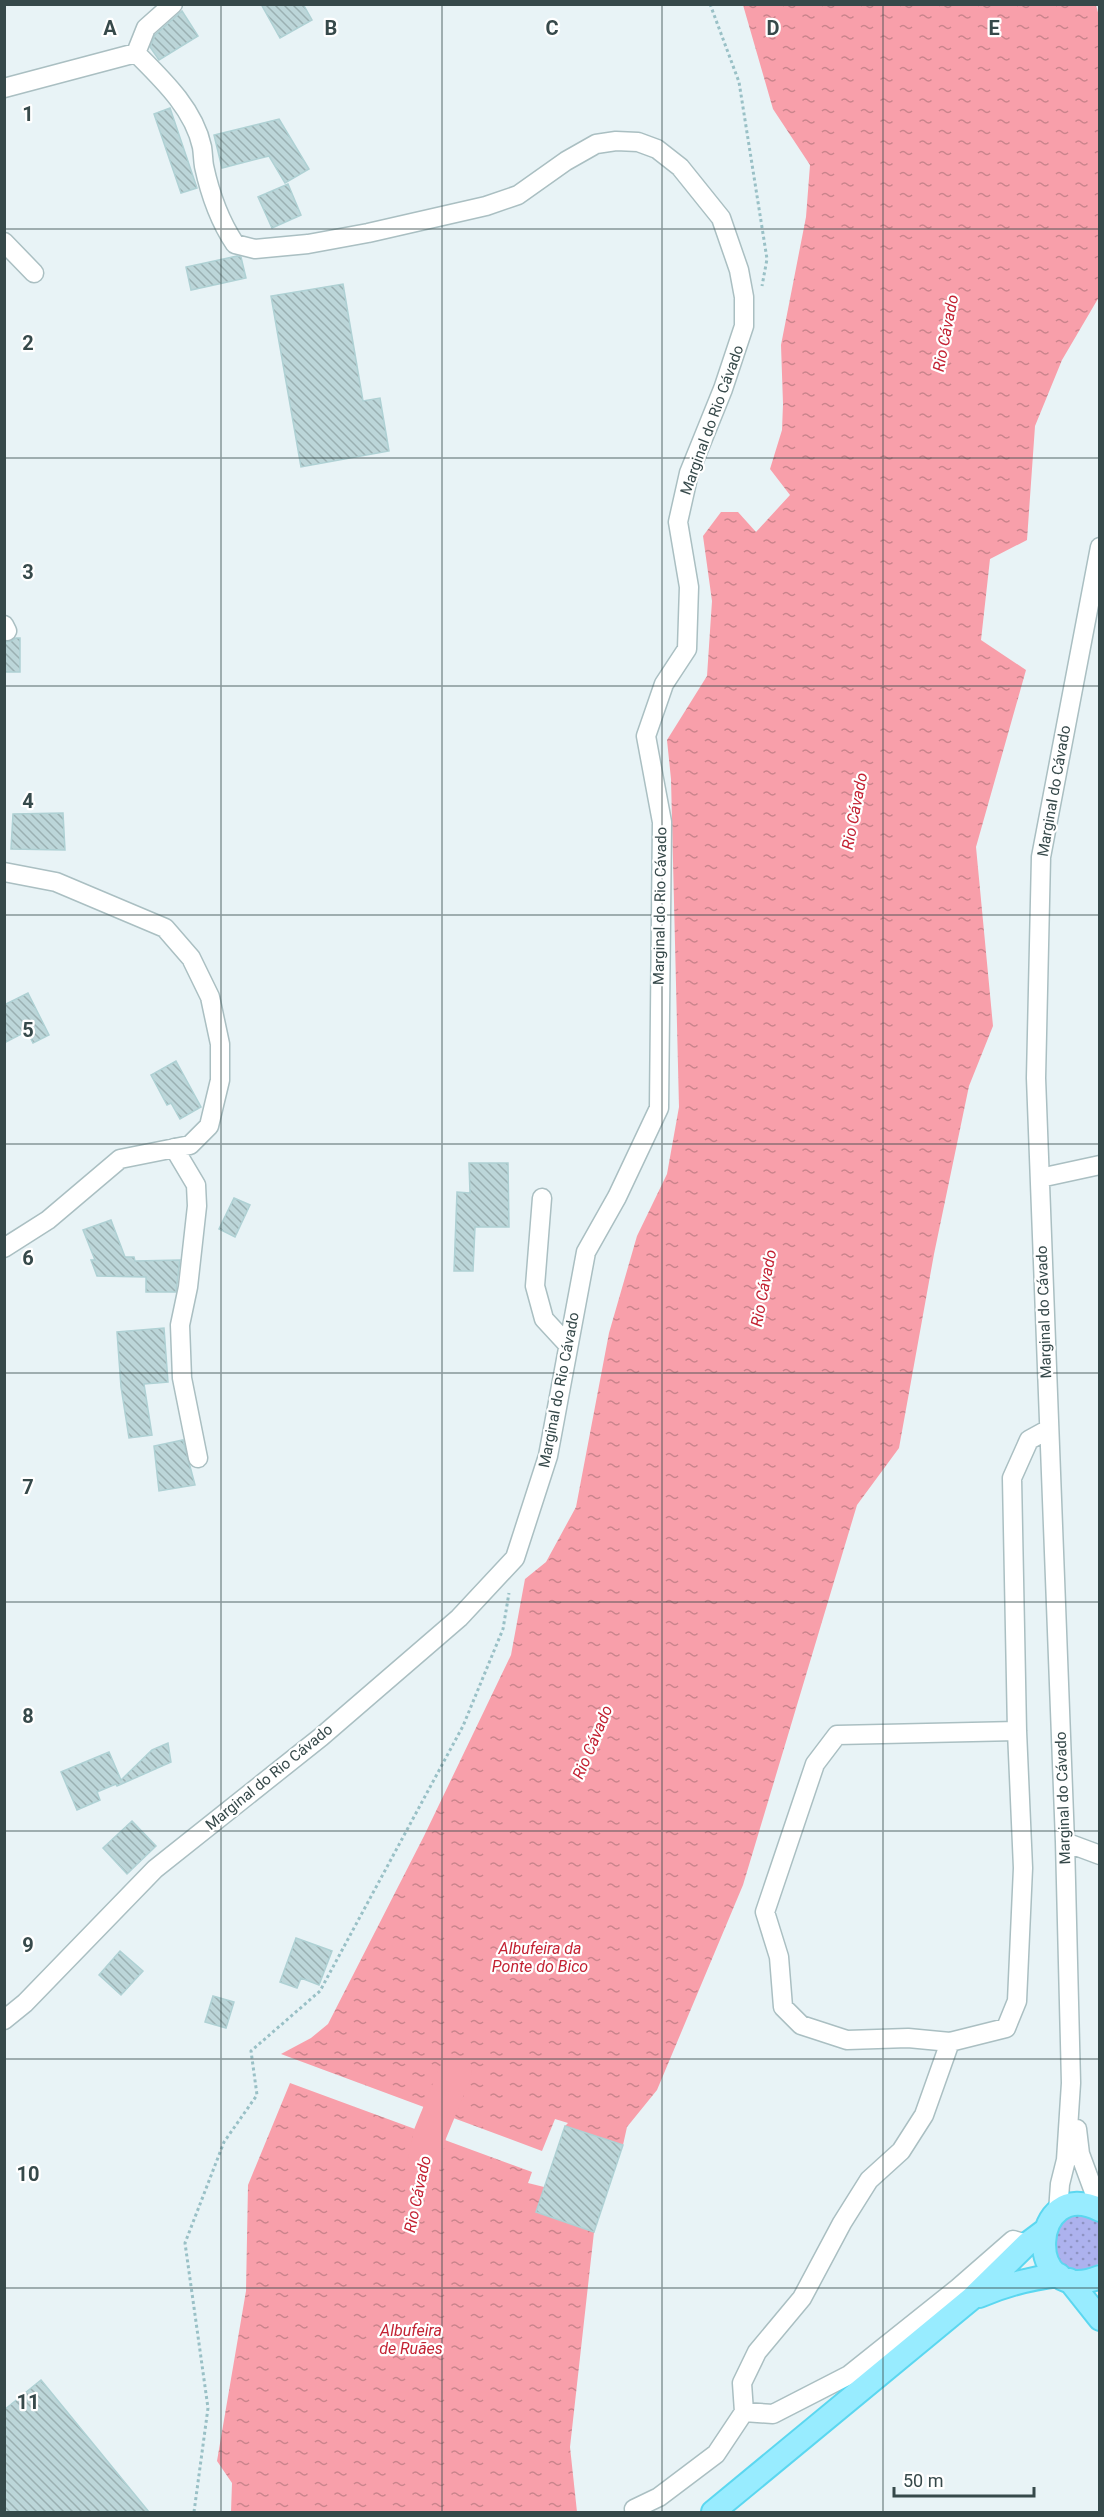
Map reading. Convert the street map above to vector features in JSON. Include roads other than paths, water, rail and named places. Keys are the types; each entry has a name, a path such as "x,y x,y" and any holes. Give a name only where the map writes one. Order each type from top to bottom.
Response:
{"main road":[{"path":"721,2506 971,2299 1035,2238 1058,2212 1079,2205 1100,2209"},
{"path":"1035,2238 1052,2269 1064,2278 1100,2319"},
{"path":"971,2299 997,2288 1038,2278 1090,2281 1100,2277"}],"street":[{"path":"4,88 135,52 146,28 173,4"},
{"name":"Marginal do Rio Cávado","path":"4,2020 25,2003 155,1869 321,1737 450,1625 515,1558 548,1456 586,1252 617,1197 659,1108 662,822 646,736 664,684 687,649 689,587 678,522 689,473 723,389 744,326 744,297 739,270 721,218 680,167 657,149 638,142 616,141 596,144 566,161 518,195 486,206 379,231 308,244 255,249 235,244 216,208 204,165 202,146 185,108 167,85 135,52"},
{"path":"4,242 34,273"},
{"name":"Marginal do Cávado","path":"1071,2083 1065,1842 1036,1078 1041,857 1100,546"},
{"path":"4,872 56,882 165,928 191,958 210,997 220,1044 220,1080 208,1126 190,1145 120,1159 48,1220 4,1248"},
{"path":"174,1148 196,1185 197,1206 188,1287 180,1325 182,1378 198,1458"},
{"path":"1040,1178 1100,1165"},
{"path":"542,1198 535,1286 544,1319 568,1345"},
{"path":"1017,1731 837,1735 815,1764 765,1912 779,1957 783,2007 801,2025 847,2040 908,2038 950,2042 1006,2028 1017,2001 1023,1868 1017,1731 1012,1478 1029,1440 1049,1430"},
{"path":"1065,1842 1100,1856"},
{"path":"634,2510 659,2497 716,2454 744,2412 742,2383 757,2352 802,2298 868,2180 901,2151 924,2115 950,2042"},
{"path":"1071,2083 1080,2154 1100,2209"},
{"path":"1058,2212 1060,2184 1066,2160 1071,2083"},
{"path":"744,2412 773,2414 849,2375 1013,2241 1035,2238"}],"water":[{"name":"Albufeira da Ponte do Bico","path":"743,5 1096,5 1100,20 1099,297 1062,360 1035,426 1027,540 990,559 981,640 1026,670 976,847 993,1026 969,1086 934,1254 899,1448 857,1505 743,1885 657,2090 627,2127 623,2145 565,2126 568,2123 555,2119 542,2151 281,2054 311,2038 328,2024 424,1836 511,1655 525,1579 546,1562 576,1507 609,1333 637,1236 667,1174 679,1107 671,779 667,740 707,676 712,601 703,536 721,512 738,512 756,532 790,495 770,469 782,430 781,345 806,217 810,165 773,109"},
{"name":"Albufeira de Ruães","path":"290,2083 532,2172 528,2183 544,2187 594,2232 570,2447 577,2512 231,2512 232,2483 217,2461 246,2291 248,2185"}],"waterway":[{"name":"Rio Cávado","path":"421,2177 430,2134 455,2073"}]}
